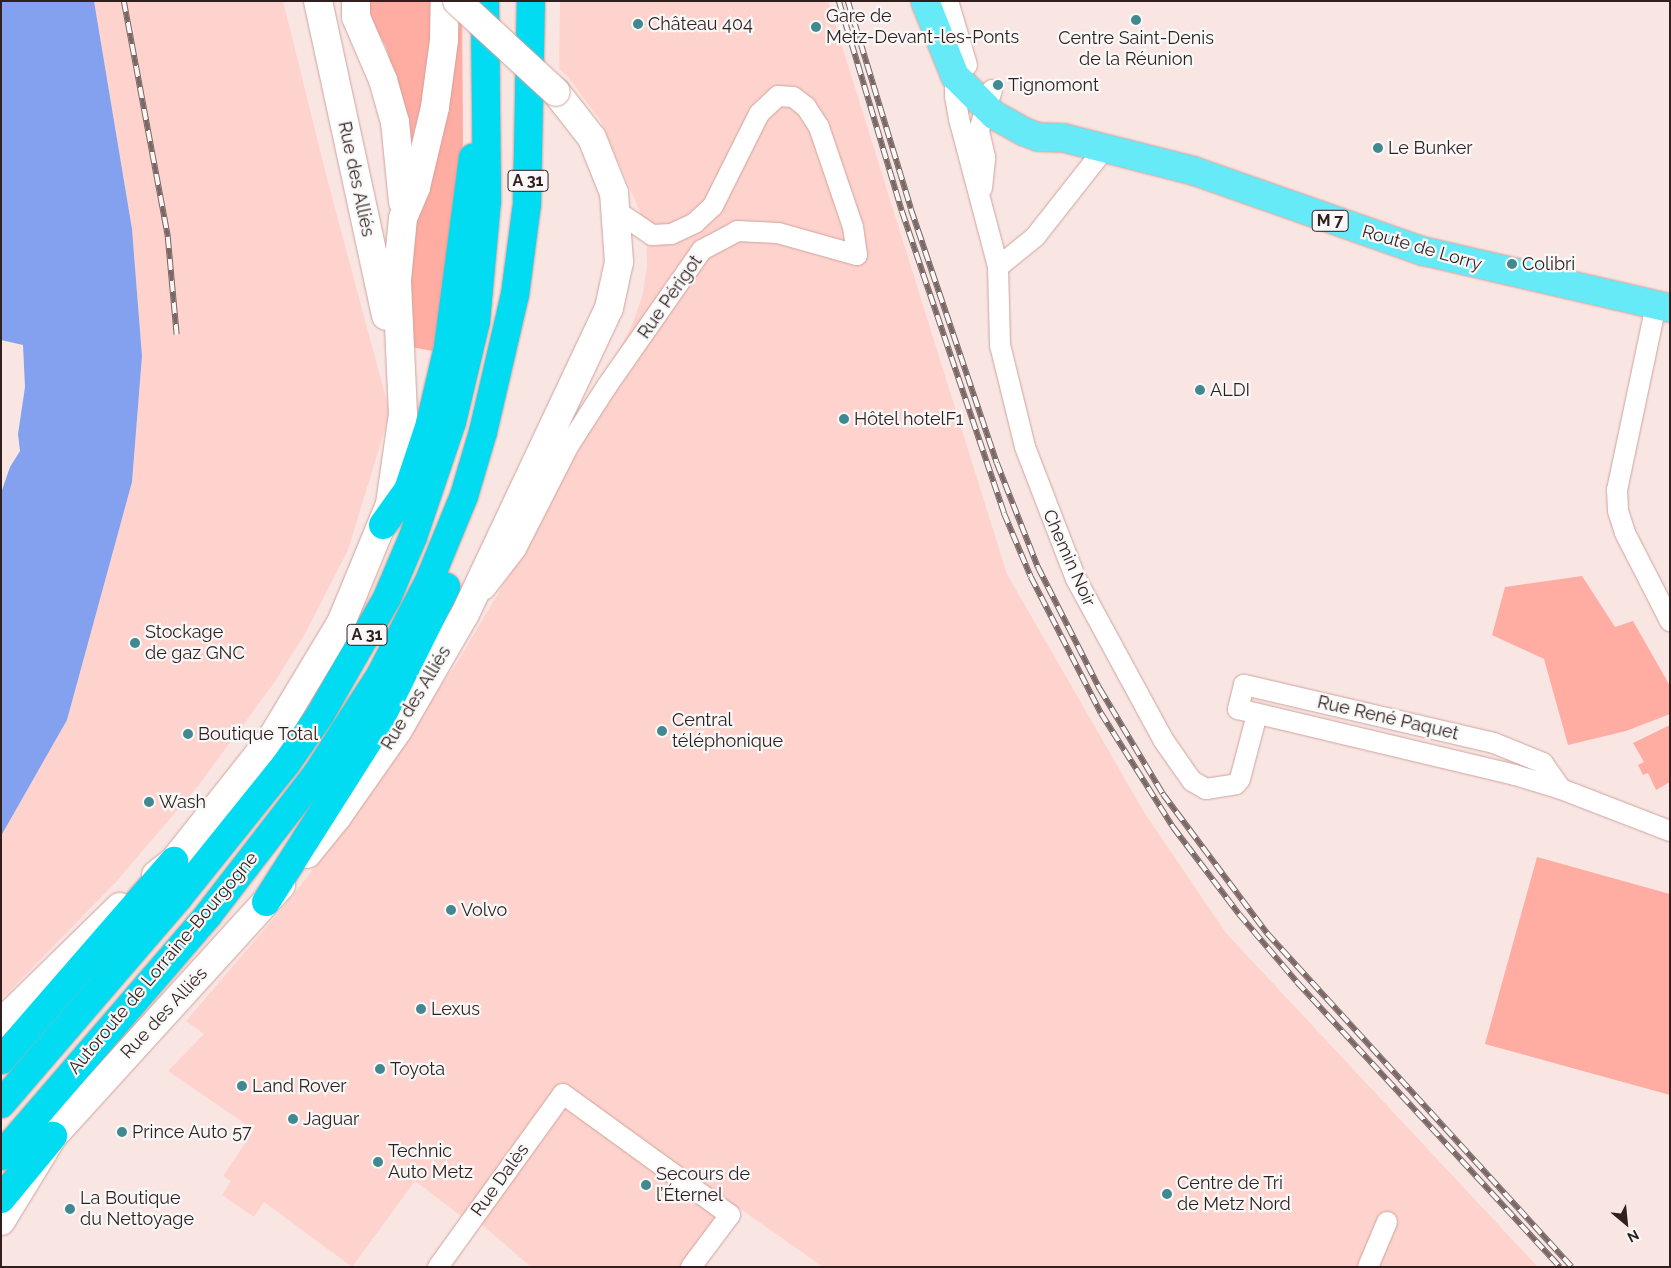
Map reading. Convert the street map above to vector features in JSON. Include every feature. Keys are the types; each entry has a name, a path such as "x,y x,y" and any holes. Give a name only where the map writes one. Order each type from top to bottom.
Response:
{"highway":[{"name":"Autoroute de Lorraine-Bourgogne","path":"1,1104 179,898 286,764 330,698 387,598 413,538 452,422 476,321 487,200 488,59 486,1"},
{"name":"Autoroute de Lorraine-Bourgogne","path":"1,1156 208,915 316,775 381,674 429,581 464,496 502,360 528,204 531,1"},
{"path":"383,525 408,490 430,424 448,347 473,160 475,99 488,59"},
{"path":"266,902 374,732 456,564 496,446 502,360"},
{"path":"1,1060 174,861"},
{"path":"1,1199 53,1136"}],"main road":[{"name":"Rue des Alliés","path":"318,1 382,304 398,355"},
{"path":"356,1 356,16 383,80 395,122 401,163 403,218"},
{"name":"Rue des Alliés","path":"1,1023 140,887 174,861 273,736 341,623 383,525 399,462 402,424 398,355 397,280 403,218 416,187 435,107 444,40 445,1"},
{"name":"Rue des Alliés","path":"1,1221 53,1136 266,902 338,817 398,730 465,614 609,308 619,262 618,212 609,176 592,138 556,92 457,1"},
{"name":"Route de Lorry","path":"926,1 956,64 989,99 1010,125 1032,135 1064,138 1208,175 1336,223 1423,251 1663,307"}],"street":[{"name":"Chemin Noir","path":"948,1 956,64 955,96 998,267 1000,345 1024,447 1076,579 1164,741 1192,781 1206,789 1236,784 1240,779 1258,714"},
{"name":"Rue Périgot","path":"465,614 516,549 569,445 702,250 736,231 778,233 857,254 853,227 819,127 806,107 793,97 778,96 760,114 713,206 695,223 671,234 652,235 618,212"},
{"name":"Chemin Noir","path":"981,200 985,157 979,130 989,99"},
{"path":"998,267 1034,237 1104,148"},
{"path":"1663,307 1617,490 1618,511 1625,533 1670,621"},
{"name":"Rue René Paquet","path":"1561,789 1543,764 1494,743 1244,685 1238,709 1515,775 1561,789 1670,831"},
{"name":"Rue Dalès","path":"438,1267 563,1094 730,1215 691,1267"},
{"path":"1368,1267 1387,1222"}],"shaded area":[{"path":"94,1 283,1 328,182 390,413 348,550 305,634 274,683 198,786 116,882 1,1000 1,836 67,720 132,482 142,356 132,229"},
{"path":"368,1 435,1 433,47 409,184 400,97 386,47 371,20"},
{"path":"462,1 463,142 453,251 433,351 411,347 410,253 452,21"},
{"path":"560,1 828,1 1007,574 1144,812 1226,933 1538,1267 823,1267 739,1208 691,1267 531,1267 473,1217 465,1212 461,1216 415,1181 352,1267 264,1202 254,1217 222,1195 231,1181 223,1176 254,1130 168,1071 204,1034 186,1021 291,898 345,827 456,664 517,562 605,375 631,328 642,297 647,266 646,226 601,122 568,77 559,69"},
{"path":"1582,576 1615,627 1633,621 1670,686 1670,714 1626,731 1568,745 1544,659 1492,635 1505,587"},
{"path":"1670,725 1670,782 1656,790 1648,773 1643,775 1638,765 1644,762 1633,743"},
{"path":"1537,857 1670,894 1670,1095 1485,1044"}],"water":[{"path":"1,1 94,1 132,229 142,356 132,482 67,720 1,836 1,493 10,467 20,451 18,434 25,387 23,345 1,340"}],"railway":[{"path":"124,1 168,237 177,335"},
{"path":"839,1 902,211 1004,513 1031,577 1101,713 1173,827 1239,914 1297,982 1560,1267"},
{"path":"848,1 911,209 997,463 1038,567 1100,689 1163,794 1267,933 1572,1267"}],"place":[{"name":"Centre Saint-Denis de la Réunion","path":"1136,20"},
{"name":"Château 404","path":"638,24"},
{"name":"Gare de Metz-Devant-les-Ponts","path":"816,27"},
{"name":"Tignomont","path":"998,85"},
{"name":"Le Bunker","path":"1378,148"},
{"name":"Colibri","path":"1512,264"},
{"name":"ALDI","path":"1200,390"},
{"name":"Hôtel hotelF1","path":"844,419"},
{"name":"Stockage de gaz GNC","path":"135,643"},
{"name":"Central téléphonique","path":"662,731"},
{"name":"Boutique Total","path":"188,734"},
{"name":"Wash","path":"149,802"},
{"name":"Volvo","path":"451,910"},
{"name":"Lexus","path":"421,1009"},
{"name":"Toyota","path":"380,1069"},
{"name":"Land Rover","path":"242,1086"},
{"name":"Jaguar","path":"293,1119"},
{"name":"Prince Auto 57","path":"122,1132"},
{"name":"Technic Auto Metz","path":"378,1162"},
{"name":"Secours de l’Éternel","path":"646,1185"},
{"name":"Centre de Tri de Metz Nord","path":"1167,1194"},
{"name":"La Boutique du Nettoyage","path":"70,1209"}]}
